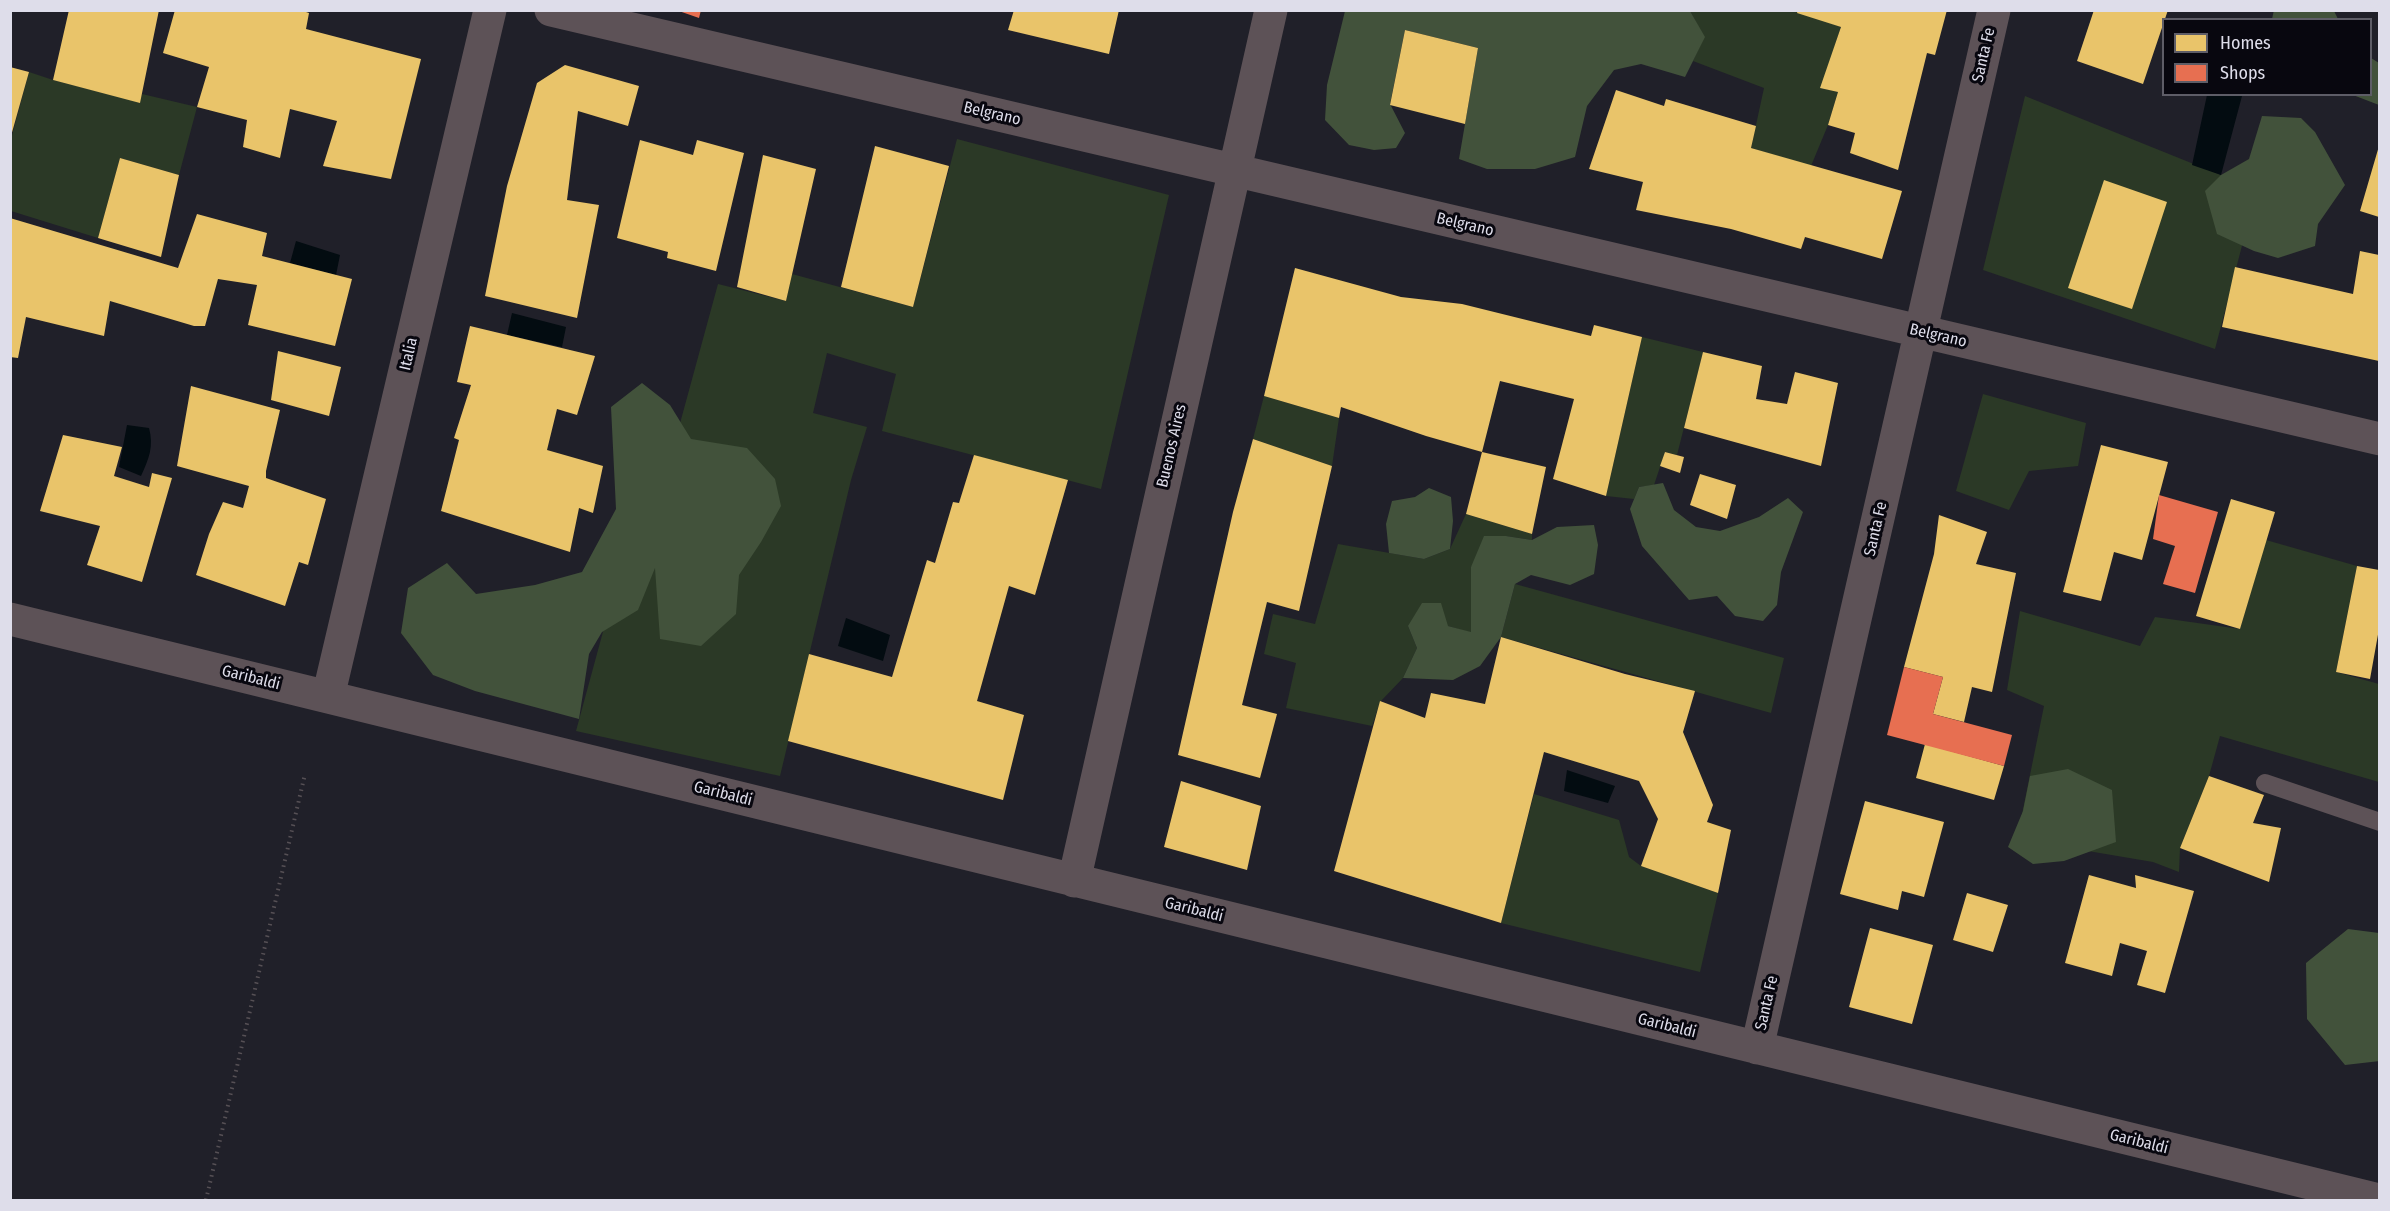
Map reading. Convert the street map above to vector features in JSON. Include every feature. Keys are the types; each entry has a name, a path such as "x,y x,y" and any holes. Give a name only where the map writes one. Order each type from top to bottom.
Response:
{"street":[{"name":"Italia","path":"328,697 490,10"},
{"name":"Belgrano","path":"550,10 2379,440"},
{"name":"Buenos Aires","path":"1074,880 1271,10"},
{"name":"Santa Fe","path":"1757,1048 1994,10"},
{"name":"Garibaldi","path":"10,619 2379,1200"}],"lane":[{"path":"2265,783 2379,822"}],"path":[{"path":"206,1200 305,774"}],"green space":[{"path":"2274,10 2334,11 2338,18 2272,18"},
{"path":"1345,11 1690,11 1705,37 1685,77 1641,64 1614,70 1587,106 1575,157 1535,169 1487,169 1459,159 1478,48 1405,30 1390,104 1405,133 1396,148 1374,150 1349,145 1325,120 1327,85"},
{"path":"1690,11 1798,11 1841,27 1821,88 1838,92 1828,125 1811,166 1751,148 1764,88 1693,61 1704,37"},
{"path":"2372,59 2379,63 2379,105 2356,96 2372,96"},
{"path":"29,72 139,102 142,94 197,107 179,175 120,158 98,238 11,211 11,139"},
{"path":"2025,96 2221,175 2255,196 2215,349 1983,270"},
{"path":"2262,116 2301,118 2315,132 2345,185 2318,224 2315,246 2278,258 2254,251 2217,234 2205,191 2221,175 2249,159"},
{"path":"957,139 1169,195 1101,489 882,431 896,374 827,353 813,413 867,427 851,480 780,776 576,731 660,422 679,427 718,284 786,301 792,274 913,307"},
{"path":"1642,337 1703,352 1677,455 1665,452 1654,485 1639,487 1634,499 1606,496"},
{"path":"642,383 670,405 691,439 747,448 775,479 781,506 739,575 736,614 701,646 660,639 655,568 638,610 602,632 589,654 579,719 475,691 433,675 401,633 408,588 447,563 476,594 535,585 582,572 616,509 611,407"},
{"path":"1983,394 2086,423 2078,466 2029,471 2009,510 1956,491"},
{"path":"1264,396 1339,418 1332,466 1253,439"},
{"path":"1663,483 1674,510 1696,527 1720,531 1759,517 1788,498 1803,512 1781,572 1777,605 1763,621 1735,616 1717,596 1689,600 1642,546 1630,509 1639,487"},
{"path":"1429,488 1451,497 1453,521 1450,549 1424,559 1389,553 1386,524 1392,501 1415,497"},
{"path":"1466,514 1532,534 1532,540 1506,536 1471,567 1472,633 1448,626 1408,626 1417,648 1403,678 1380,702 1372,726 1286,708 1296,663 1264,654 1273,614 1315,624 1338,544 1424,559 1450,549"},
{"path":"1594,525 1598,545 1594,574 1570,585 1531,575 1515,584 1501,637 1480,666 1453,680 1403,678 1417,648 1408,626 1422,603 1441,603 1448,626 1471,632 1471,567 1484,536 1506,536 1532,540 1557,527"},
{"path":"2266,540 2357,566 2336,672 2379,684 2379,782 2220,736 2209,776 2180,848 2179,872 2153,862 2017,839 2044,706 2007,690 2020,611 2140,646 2155,617 2240,629"},
{"path":"1515,584 1784,658 1771,713 1501,637"},
{"path":"2068,769 2112,790 2116,842 2064,861 2033,864 2008,847 2023,811 2030,776"},
{"path":"1534,794 1619,820 1629,857 1641,866 1718,893 1700,972 1501,923"},
{"path":"2348,929 2379,933 2380,1061 2345,1065 2307,1019 2306,963"}],"shaded area":[{"path":"2207,96 2242,96 2221,175 2192,165"},
{"path":"296,241 340,255 336,275 290,263"},
{"path":"512,313 566,327 562,347 507,335"},
{"path":"127,425 149,428 150,452 141,476 119,467"},
{"path":"846,618 890,635 883,661 838,646"},
{"path":"1567,770 1615,786 1608,803 1564,791"}],"building: Homes":[{"path":"69,10 159,10 140,103 53,80"},
{"path":"175,10 300,10 309,13 306,29 421,59 391,179 323,166 337,121 290,109 280,158 243,147 247,120 197,107 209,67 163,53"},
{"path":"1014,10 1119,10 1109,54 1008,30"},
{"path":"1798,10 1947,10 1935,55 1927,53 1898,170 1850,153 1855,133 1828,125 1838,92 1820,88 1841,27 1797,13"},
{"path":"2094,10 2168,10 2165,18 2162,18 2162,28 2143,84 2077,61"},
{"path":"1405,30 1478,48 1465,124 1390,105"},
{"path":"565,65 639,86 628,126 578,111 567,200 599,205 577,318 485,296 507,186 537,83"},
{"path":"10,67 29,72 11,136 10,136"},
{"path":"1616,90 1664,106 1666,99 1756,126 1751,148 1902,191 1882,259 1805,237 1801,249 1731,229 1636,210 1643,182 1589,169"},
{"path":"640,140 693,155 697,140 744,153 716,271 667,258 668,252 617,238"},
{"path":"875,146 949,166 913,307 841,287"},
{"path":"2379,146 2379,217 2360,211"},
{"path":"763,155 816,169 786,301 737,287"},
{"path":"120,158 179,175 161,257 98,238"},
{"path":"2104,180 2167,202 2132,309 2068,288"},
{"path":"197,214 267,233 262,256 352,279 335,346 248,325 257,285 218,279 205,326 194,326 110,301 104,336 26,317 18,358 10,357 10,218 178,268"},
{"path":"2360,251 2379,255 2379,361 2222,327 2235,267 2353,294"},
{"path":"1295,268 1401,297 1462,304 1591,336 1594,325 1642,337 1606,496 1553,479 1574,399 1500,381 1482,452 1341,407 1339,418 1264,396"},
{"path":"470,326 595,356 577,415 557,409 547,450 603,466 593,513 579,508 570,552 441,511 459,440 454,438 471,385 457,382"},
{"path":"278,351 341,367 329,416 271,400"},
{"path":"1703,352 1762,366 1756,399 1787,404 1795,372 1838,383 1821,466 1684,428"},
{"path":"191,386 280,410 266,478 326,499 308,565 299,562 285,606 196,575 209,534 223,502 243,508 249,486 177,466"},
{"path":"63,435 122,447 114,476 149,487 152,473 172,478 142,582 87,565 100,526 40,511"},
{"path":"1253,439 1332,466 1299,611 1267,602 1242,705 1277,714 1260,778 1178,755 1233,512"},
{"path":"2101,445 2168,462 2142,560 2114,552 2101,601 2063,592"},
{"path":"1482,452 1546,467 1532,534 1466,514"},
{"path":"1665,452 1684,457 1680,473 1660,466"},
{"path":"974,455 1068,480 1035,595 1009,586 977,701 1024,715 1003,800 788,741 809,654 892,677 927,560 935,563 953,502 959,503"},
{"path":"1700,474 1736,485 1727,519 1690,505"},
{"path":"2231,499 2275,512 2240,629 2196,616"},
{"path":"1939,515 1987,532 1976,564 2016,573 1992,692 1972,687 1964,722 1933,714 1943,677 1904,667 1934,554"},
{"path":"2357,566 2379,570 2379,629 2370,679 2336,672"},
{"path":"1501,637 1625,674 1695,691 1683,732 1713,805 1707,822 1731,830 1718,893 1641,866 1658,819 1639,781 1544,752 1501,923 1334,871 1380,701 1425,718 1431,693 1485,704"},
{"path":"1925,744 2004,766 1994,800 1916,778"},
{"path":"2209,776 2264,795 2253,823 2281,828 2269,882 2180,848"},
{"path":"1181,781 1261,806 1247,870 1164,847"},
{"path":"1865,801 1944,822 1924,897 1902,891 1898,910 1840,894"},
{"path":"2089,875 2136,888 2135,875 2194,891 2165,993 2137,985 2147,951 2120,943 2112,976 2065,963"},
{"path":"1967,893 2008,905 1993,952 1953,940"},
{"path":"1870,928 1933,945 1912,1024 1849,1007"}],"building: Shops":[{"path":"676,10 701,10 699,18"},
{"path":"2159,495 2218,512 2195,593 2163,584 2175,546 2153,539"},
{"path":"1904,667 1943,677 1933,714 2012,735 2004,766 1887,735"}]}
